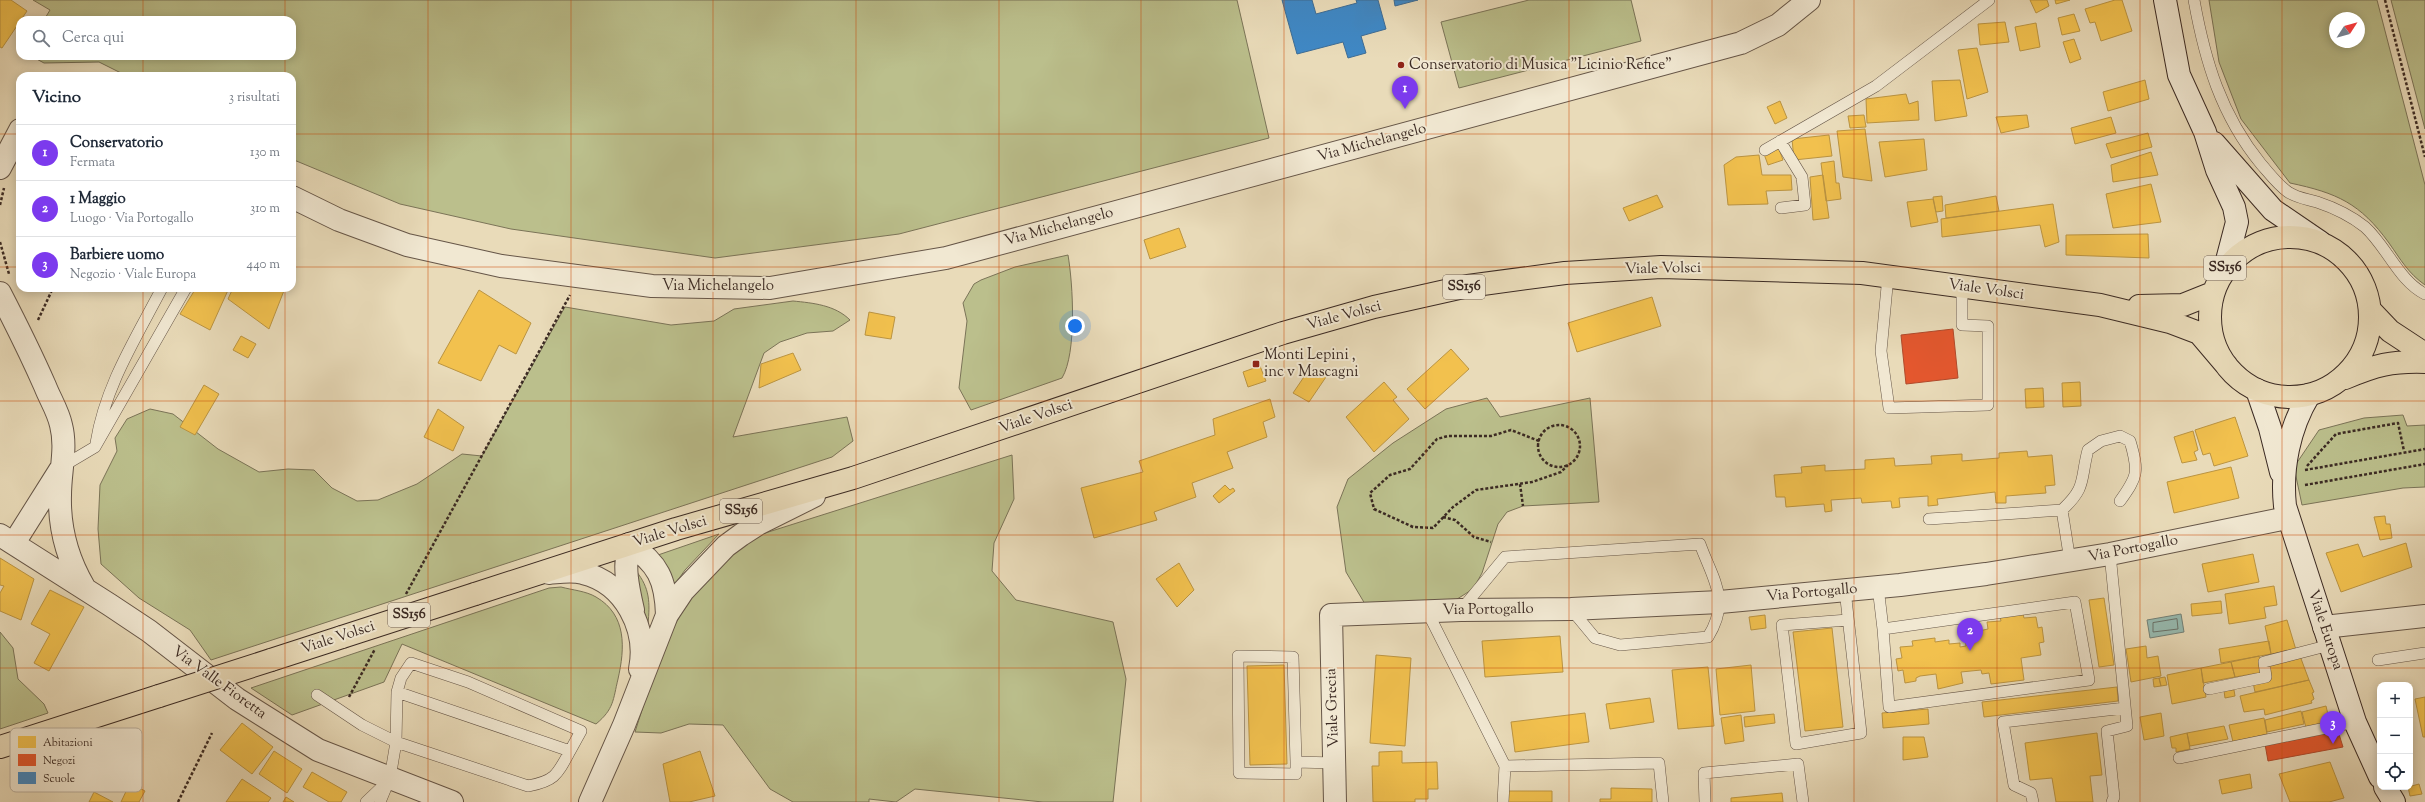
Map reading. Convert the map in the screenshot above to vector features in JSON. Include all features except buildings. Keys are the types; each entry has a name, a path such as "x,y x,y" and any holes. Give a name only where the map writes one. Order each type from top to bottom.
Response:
{"main road":[{"name":"Viale Volsci","path":"2227,366 2216,350 2211,331 2209,312 2213,293 2225,268 2237,255 2252,245 2268,239 2286,236 2320,242 2340,253 2355,269 2366,289 2371,311 2370,330 2364,348 2355,365 2342,379"},
{"name":"Viale Volsci","path":"59,728 629,544 853,478 1283,333 1374,307 1468,286 1565,273 1661,267 1862,273 1962,286 2100,305 2170,322 2199,333 2240,380 2258,390 2286,397 2309,395 2326,389 2342,379 2378,364 2402,361 2425,362"},
{"name":"Viale Volsci","path":"2100,305 2183,305 2213,293"},
{"path":"2371,311 2390,331 2425,354"},
{"name":"Viale Volsci","path":"0,747 10,744"}],"street":[{"name":"Via Michelangelo","path":"296,199 339,220 407,245 501,266 652,286 770,288 946,258 1741,42 1778,25 1809,0"},
{"path":"2165,0 2179,76 2205,132 2218,170 2234,207 2237,222 2225,268"},
{"path":"2205,132 2273,210 2320,242"},
{"path":"0,168 16,138"},
{"path":"0,293 27,344 61,426 64,444 60,494 65,544 72,567 84,587"},
{"path":"2258,390 2270,428 2283,485"},
{"path":"2283,485 2297,417 2309,395"},
{"path":"7,539 63,466"},
{"path":"590,802 624,725 667,615 683,591 726,546 758,524 853,478"},
{"name":"Viale Europa","path":"2283,485 2287,518 2355,722 2377,770"},
{"name":"Via Portogallo","path":"1331,615 1462,610 1571,609 1720,602 1878,587 1986,574 2070,561 2287,518"},
{"name":"Via Valle Fioretta","path":"7,539 84,587 149,631 237,699 305,741 338,758 452,802"},
{"path":"635,694 641,667 642,645 633,614 626,573 626,556 629,544 645,555 657,568 667,600 667,615"},
{"path":"537,574 570,571 594,576 612,588 633,614"},
{"name":"Viale Grecia","path":"1331,615 1335,802"},
{"path":"2327,636 2425,616"},
{"path":"607,802 624,725"},
{"path":"2387,790 2394,802"}],"lane":[{"path":"2194,0 2203,47 2224,108 2251,151 2270,175 2288,192 2339,210 2359,223 2381,244 2407,282 2425,294"},
{"path":"1765,150 1876,86 1985,1"},
{"path":"1780,141 1802,177 1806,205 1781,208"},
{"path":"1888,276 1881,351 1889,408 1988,405 1988,326 1962,325 1962,286"},
{"path":"95,447 100,420 107,396 160,292"},
{"path":"63,466 95,447 184,292"},
{"path":"1929,519 2062,510 2077,496 2083,480 2088,450 2101,441 2120,436 2130,441 2136,463 2135,480 2120,501"},
{"path":"2062,510 2070,561"},
{"path":"1462,610 1505,557 1700,544 1712,575 1719,588 1720,602 1717,622 1708,637 1620,645 1595,638 1571,609"},
{"path":"2110,554 2127,726 2107,731 2114,797 2112,802"},
{"path":"1878,587 1889,707 2089,680 2075,602 1883,629"},
{"path":"1845,590 1861,733 1796,744 1782,624 1848,620"},
{"path":"1427,611 1505,766 1502,802"},
{"path":"2209,689 2266,676 2264,662 2327,636"},
{"path":"2378,660 2425,653"},
{"path":"1238,656 1293,657 1296,762 1296,774 1239,773 1238,656"},
{"path":"317,695 362,725 396,742 528,786 548,782 560,770 582,731 468,682 411,663 400,678 397,692 396,742 390,778 380,802"},
{"path":"397,692 570,751"},
{"path":"2033,802 2031,793 2014,785 2003,722 2125,708"},
{"path":"2179,758 2355,722"},
{"path":"1296,762 1335,763"},
{"path":"1505,766 1659,763 1663,802"},
{"path":"1706,802 1704,773 1798,764 1802,802"},
{"path":"366,802 390,778"}],"path":[{"path":"2385,0 2425,157"},
{"path":"402,601 579,277"},
{"path":"27,344 51,292"},
{"path":"2404,451 2398,424 2336,434 2303,471 2404,451 2425,449"},
{"path":"1539,441 1511,430 1491,436 1448,436 1437,439 1410,469 1390,475 1370,493 1374,509 1413,527 1433,528 1453,507 1476,490 1520,484 1561,472 1577,457 1580,449 1579,439 1573,430 1564,426 1551,427 1542,434 1539,441 1540,453 1545,461 1553,466 1568,465"},
{"path":"2283,485 2425,464"},
{"path":"1520,484 1523,506"},
{"path":"1443,517 1455,520 1474,536 1491,542"},
{"path":"341,711 379,642"},
{"path":"178,802 212,733"}],"green space":[{"path":"33,0 1237,0 1269,138 899,234 715,258 511,229 400,204 296,161 296,72 119,72 99,62 44,63 38,60 296,60 296,16 46,16 50,10"},
{"path":"1529,0 1631,0 1641,41 1459,88 1441,22"},
{"path":"2209,0 2377,0 2425,185 2425,285 2409,271 2378,229 2357,209 2334,196 2290,183 2241,119 2219,62"},
{"path":"2391,0 2425,0 2425,129"},
{"path":"1068,255 1072,300 1072,336 1067,367 1062,378 971,410 959,388 967,321 963,303 974,284 1015,267"},
{"path":"793,301 816,304 831,308 838,311 850,320 833,331 807,333 780,342 764,353 733,437 847,417 853,441 832,457 211,660 190,630 139,598 101,564 98,529 100,485 117,451 115,438 127,419 150,409 173,414 218,449 259,472 288,469 314,470 332,488 357,501 378,500 417,484 462,454 482,456 565,307 671,325 714,321 734,309"},
{"path":"1487,398 1500,417 1590,398 1599,502 1523,506 1507,512 1498,524 1482,573 1473,589 1454,601 1365,604 1346,572 1337,507 1348,479 1393,443 1446,409"},
{"path":"2403,415 2407,426 2425,425 2425,487 2403,488 2302,505 2294,467 2319,430 2364,418"},
{"path":"1012,455 1014,499 994,543 992,571 1016,600 1113,622 1126,679 1113,802 1043,802 915,789 896,802 869,799 869,802 793,802 770,789 723,725 689,724 661,733 635,732 660,660 682,611 696,589 712,570 730,553 762,534"},
{"path":"719,534 685,570 670,591 658,555"},
{"path":"636,571 641,577 648,596 648,624 638,595"},
{"path":"561,587 588,593 606,604 614,613 621,633 622,656 614,699 610,709 596,724 402,644 384,682 292,715 251,688 549,588"},
{"path":"0,632 13,648 18,679 44,704 48,713 0,729"}],"water":[{"path":"2181,614 2184,632 2150,638 2147,620"}],"place":[{"name":"Conservatorio di Musica \"Licinio Refice\"","path":"1401,65"},
{"name":"Conservatorio","path":"1405,109"},
{"name":"Monti Lepini , inc v Mascagni","path":"1256,364"},
{"name":"1 Maggio","path":"1970,651"},
{"name":"Barbiere uomo","path":"2333,744"}]}
